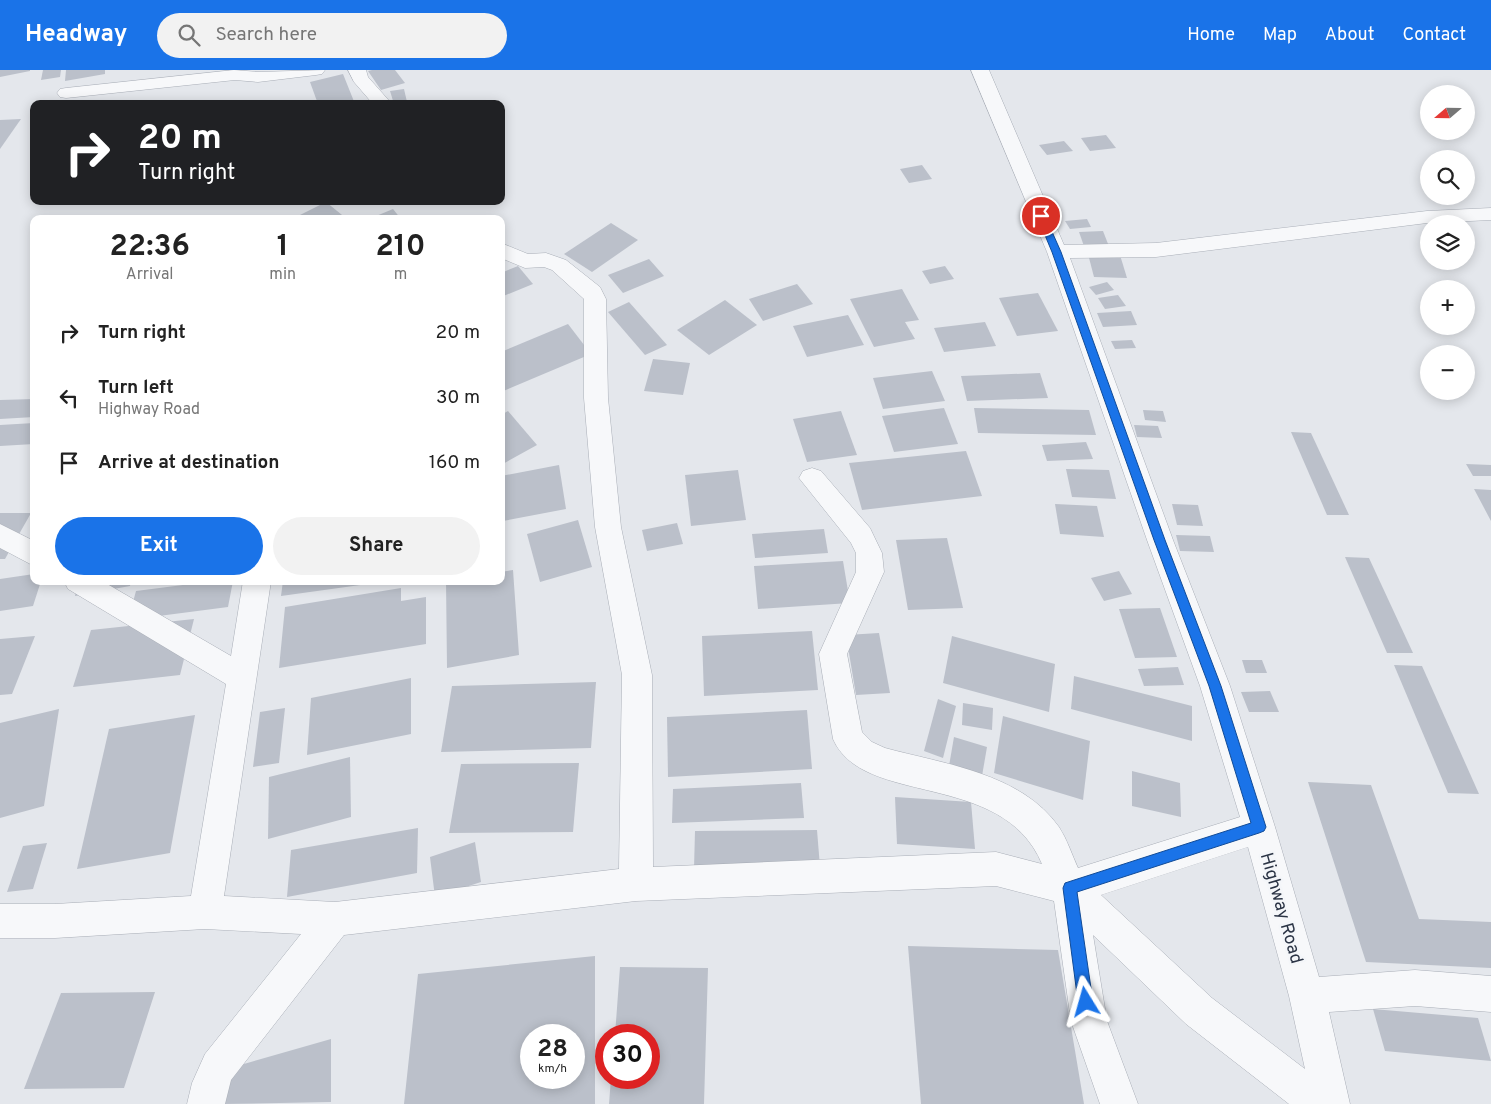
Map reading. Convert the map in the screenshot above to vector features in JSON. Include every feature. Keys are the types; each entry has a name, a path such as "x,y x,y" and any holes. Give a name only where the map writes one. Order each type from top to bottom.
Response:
{"street":[{"path":"66,93 226,76 258,77 316,70"},
{"path":"357,70 360,78 379,100"},
{"name":"Highway Road","path":"980,70 1057,252 1153,522 1215,686 1259,827 1307,996 1331,1104"},
{"path":"1057,252 1156,250 1427,217 1491,214"},
{"path":"505,252 525,261 546,260 559,265 592,292 595,299 596,398 608,527 637,675 636,884"},
{"path":"812,478 861,536 869,553 870,572 833,654 848,738 861,752 880,762 981,789 1013,805 1031,819 1048,839 1070,888 1089,1022 1119,1104"},
{"path":"0,535 30,553"},
{"path":"85,585 240,678"},
{"path":"205,912 240,678 256,585"},
{"path":"1070,888 1259,827"},
{"path":"0,921 55,921 205,912 335,919 636,884 996,870 1070,888 1199,1011 1320,1104"},
{"path":"206,1104 211,1083 218,1066 335,919"},
{"path":"1307,996 1415,988 1491,994"}],"building":[{"path":"0,70 30,70 30,71 0,77"},
{"path":"43,70 61,70 60,77 41,80"},
{"path":"66,70 105,70 105,74 65,81"},
{"path":"395,70 405,83 381,90 368,71"},
{"path":"343,74 353,100 317,100 310,82"},
{"path":"404,89 407,100 393,100 390,91"},
{"path":"21,119 0,149 0,120"},
{"path":"1106,135 1116,148 1090,151 1081,138"},
{"path":"1064,141 1073,151 1047,155 1039,145"},
{"path":"922,165 932,179 909,183 900,169"},
{"path":"320,205 330,205 342,215 300,215"},
{"path":"393,209 398,215 379,215"},
{"path":"1087,219 1091,227 1070,229 1065,221"},
{"path":"611,223 638,240 592,272 564,254"},
{"path":"1103,231 1110,249 1085,249 1079,232"},
{"path":"1088,254 1120,255 1127,278 1094,277"},
{"path":"649,259 664,276 623,293 608,275"},
{"path":"518,266 533,284 505,295 505,271"},
{"path":"945,266 954,279 930,284 922,271"},
{"path":"1107,282 1114,290 1096,295 1089,287"},
{"path":"797,284 813,304 763,321 749,299"},
{"path":"902,289 919,320 905,322 915,339 874,347 850,299"},
{"path":"1038,293 1058,331 1017,336 999,298"},
{"path":"1118,295 1126,306 1105,309 1098,298"},
{"path":"725,300 757,325 709,355 677,330"},
{"path":"629,302 667,345 645,355 608,312"},
{"path":"1131,311 1137,325 1103,327 1097,313"},
{"path":"848,315 864,345 807,357 793,326"},
{"path":"985,322 996,346 944,352 934,328"},
{"path":"568,324 591,354 505,390 505,350"},
{"path":"1132,340 1136,348 1115,349 1111,341"},
{"path":"653,359 690,363 683,395 644,391"},
{"path":"932,371 945,401 883,409 873,378"},
{"path":"1040,373 1048,398 967,401 961,376"},
{"path":"30,399 30,417 0,419 0,400"},
{"path":"944,408 958,444 894,452 882,416"},
{"path":"974,408 1089,410 1096,435 978,433"},
{"path":"1143,410 1163,411 1166,422 1145,420"},
{"path":"508,411 537,445 505,463 505,413"},
{"path":"841,411 857,455 807,462 793,419"},
{"path":"30,423 30,444 0,446 0,425"},
{"path":"1134,425 1158,426 1162,438 1137,437"},
{"path":"1291,432 1311,433 1349,515 1327,515"},
{"path":"1086,442 1093,459 1047,461 1042,445"},
{"path":"966,451 982,496 862,510 849,463"},
{"path":"1466,464 1491,465 1491,476 1473,476"},
{"path":"559,465 566,509 505,521 505,475"},
{"path":"1066,469 1109,470 1116,499 1072,497"},
{"path":"738,470 746,520 691,526 685,475"},
{"path":"1474,489 1491,490 1491,521"},
{"path":"1055,504 1097,506 1104,537 1060,534"},
{"path":"1172,504 1198,505 1203,526 1177,525"},
{"path":"0,513 30,513 5,559 0,559"},
{"path":"578,520 592,567 540,582 527,534"},
{"path":"677,523 683,544 647,551 642,530"},
{"path":"824,529 828,553 755,558 752,534"},
{"path":"1176,535 1210,536 1214,552 1180,551"},
{"path":"947,538 963,608 908,610 896,540"},
{"path":"1345,557 1369,558 1413,653 1387,653"},
{"path":"843,561 850,603 758,609 754,566"},
{"path":"513,570 519,655 447,668 446,585 505,585 505,571"},
{"path":"1119,571 1132,594 1104,601 1091,578"},
{"path":"30,575 30,585 40,585 33,606 0,611 0,579"},
{"path":"77,585 130,585 130,586 75,596"},
{"path":"183,585 232,585 228,607 128,620 136,591"},
{"path":"282,585 360,585 281,596"},
{"path":"401,588 401,601 426,597 426,644 279,668 285,607"},
{"path":"1160,608 1177,657 1135,658 1119,609"},
{"path":"194,619 180,675 73,687 91,630"},
{"path":"812,631 818,690 704,696 702,636"},
{"path":"879,633 890,693 856,695 846,635"},
{"path":"35,636 12,694 0,695 0,639"},
{"path":"952,636 1055,664 1049,712 943,683"},
{"path":"1242,660 1262,660 1267,673 1246,673"},
{"path":"1394,665 1422,666 1479,794 1448,793"},
{"path":"1178,667 1184,685 1144,686 1138,669"},
{"path":"1074,676 1192,706 1192,741 1071,709"},
{"path":"411,678 411,734 307,755 311,698"},
{"path":"596,682 591,748 441,752 452,686"},
{"path":"1270,691 1279,712 1249,712 1241,692"},
{"path":"938,699 956,706 943,758 924,751"},
{"path":"963,703 993,708 992,730 962,725"},
{"path":"285,708 279,763 253,767 260,712"},
{"path":"59,709 44,806 0,818 0,723"},
{"path":"807,710 812,769 668,777 667,717"},
{"path":"195,715 170,853 77,869 109,729"},
{"path":"1003,716 1090,741 1083,800 994,773"},
{"path":"954,737 987,747 982,776 949,766"},
{"path":"350,757 351,817 268,839 269,777"},
{"path":"579,763 573,832 449,833 461,764"},
{"path":"1132,771 1180,783 1181,817 1132,806"},
{"path":"1308,782 1371,785 1419,919 1491,922 1491,968 1366,962"},
{"path":"801,783 804,818 672,823 673,789"},
{"path":"895,797 971,802 975,849 897,844"},
{"path":"418,828 417,873 287,897 291,850"},
{"path":"817,830 820,867 694,869 695,831"},
{"path":"475,842 481,882 435,897 430,857"},
{"path":"47,843 33,889 7,892 23,846"},
{"path":"908,946 1058,950 1084,1104 921,1104"},
{"path":"595,956 595,1104 404,1104 418,974"},
{"path":"620,967 708,968 704,1104 609,1104 610,1089 660,1089 660,1024 616,1024"},
{"path":"155,992 124,1088 24,1089 61,993"},
{"path":"1373,1009 1478,1018 1491,1061 1385,1051"},
{"path":"331,1039 331,1102 222,1104 223,1070"}],"route":[{"path":"1041,216 1057,252 1160,540 1215,686 1259,827 1070,888 1086,1002"}]}
